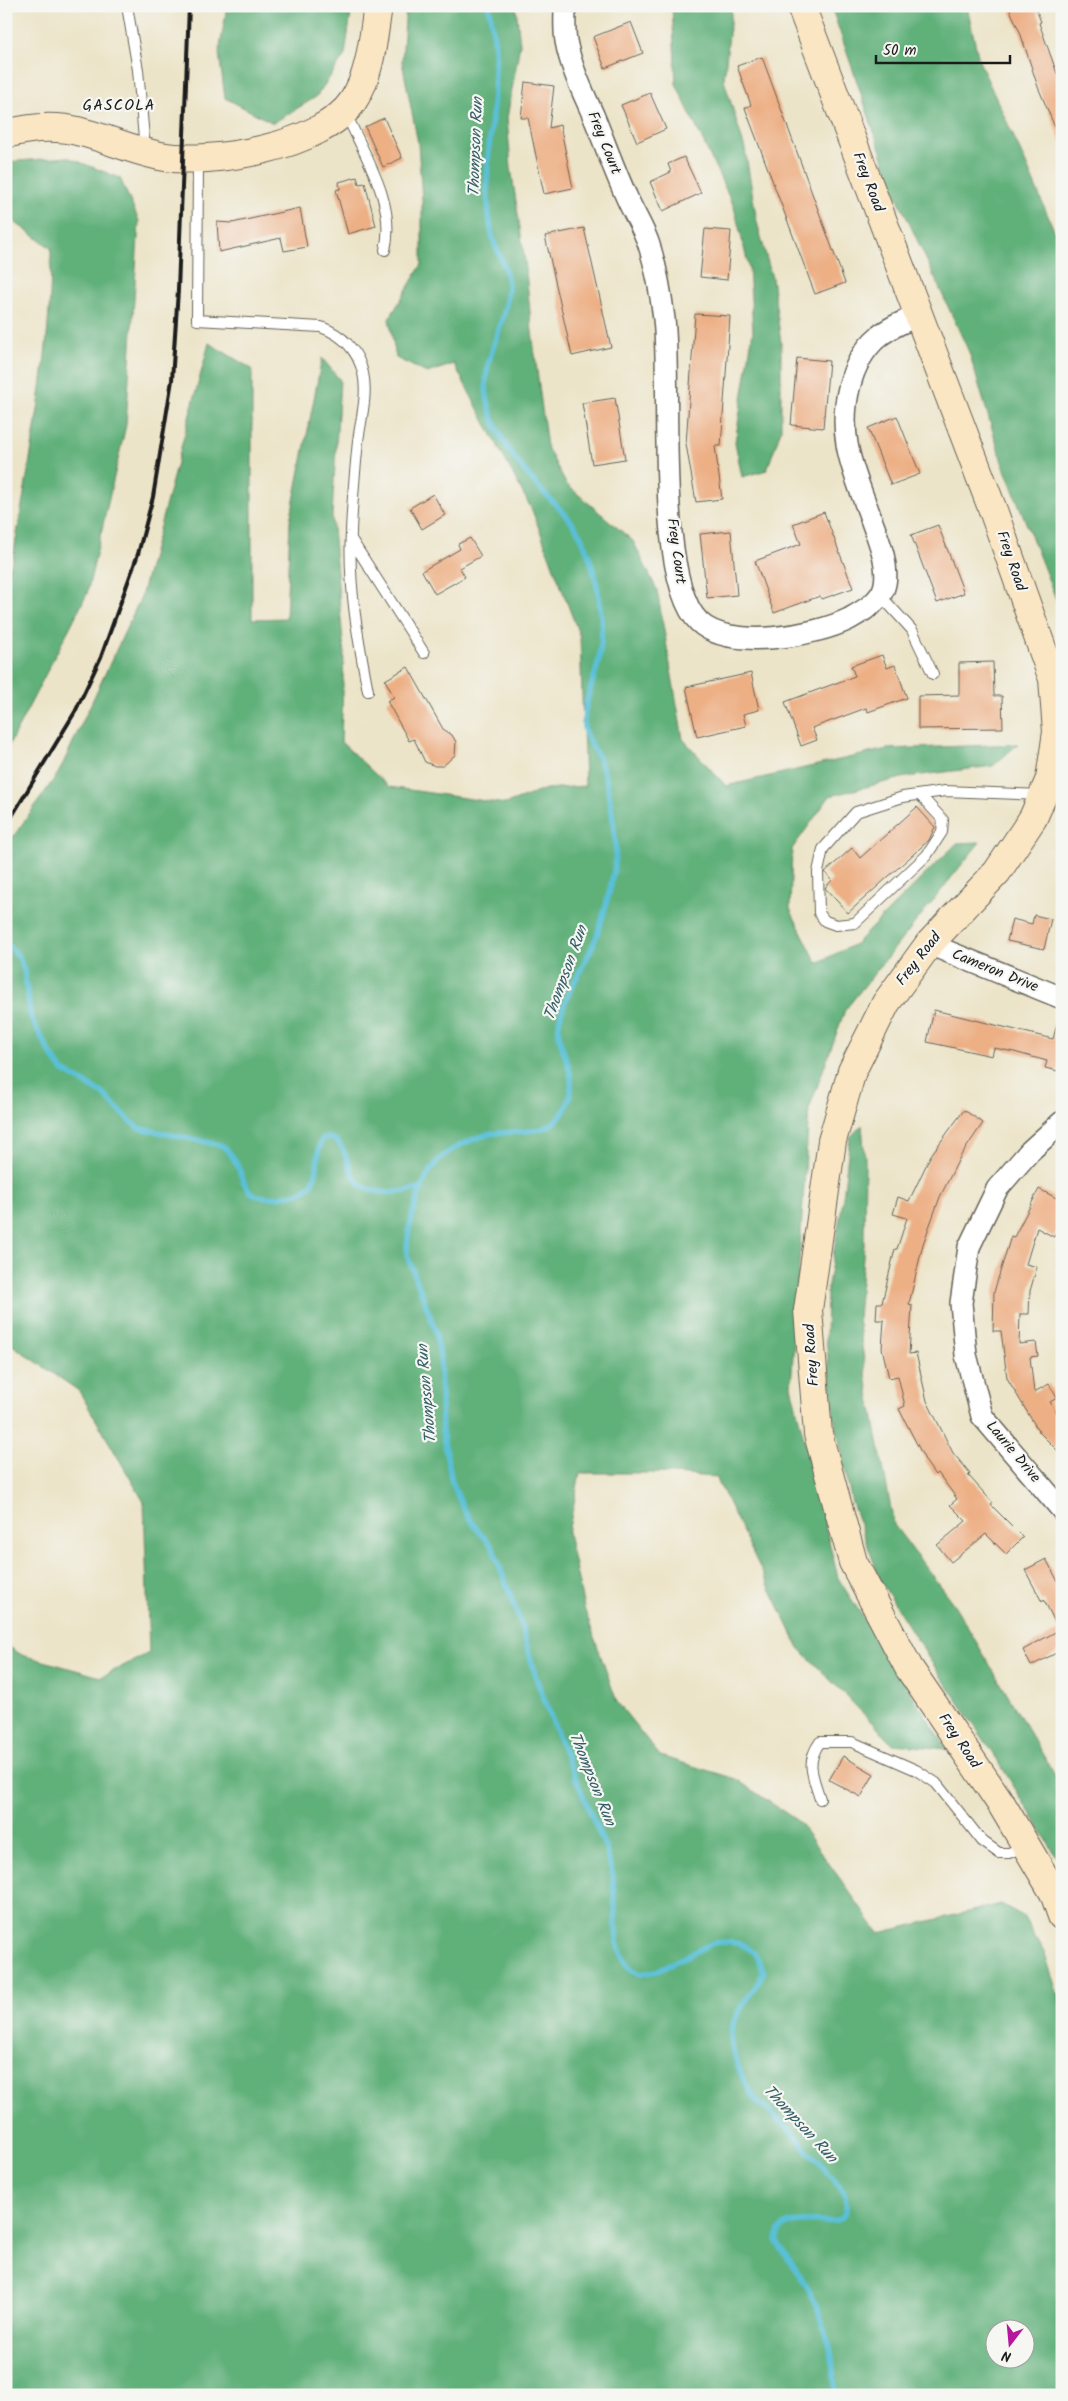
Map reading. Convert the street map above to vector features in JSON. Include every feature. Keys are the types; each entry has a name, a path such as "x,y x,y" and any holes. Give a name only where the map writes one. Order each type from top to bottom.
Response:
{"street":[{"path":"6,134 24,129 63,127 84,131 145,151 183,159 231,156 304,136 335,121 353,101 364,78 371,52 378,6"},
{"name":"Frey Court","path":"565,6 565,38 573,68 627,198 648,243 658,279 664,323 667,482 676,563 682,591 690,611 699,623 712,632 757,639 785,637 846,620 867,609 881,596"},
{"name":"Frey Road","path":"801,6 994,513 1053,679 1057,732 1050,780 1033,818 996,872 929,944 886,1002 852,1072 832,1141 808,1310 818,1434 853,1562 909,1668 1002,1805 1054,1893 1062,1916"},
{"path":"881,596 885,584 882,551 847,445 845,420 848,397 853,374 864,354 877,338 895,326 919,315"},
{"name":"Cameron Drive","path":"929,944 1062,998"},
{"name":"Laurie Drive","path":"1062,1122 1030,1150 997,1189 969,1247 961,1303 966,1355 982,1416 1062,1510"}],"lane":[{"path":"127,6 138,70 145,151"},
{"path":"345,110 379,186 386,210 388,237 385,250"},
{"path":"198,159 197,320 321,327 333,331 349,344 363,372 365,389 355,470 351,538 354,605 368,691"},
{"path":"351,538 424,653"},
{"path":"881,596 912,630 933,674"},
{"path":"920,794 943,820 942,832 927,855 855,923 836,925 825,921 818,913 818,872 823,849 856,812 903,797 920,794 945,790 1043,795"},
{"path":"820,1799 810,1767 813,1753 820,1742 852,1742 916,1770 936,1783 982,1840 999,1853 1009,1854 1026,1846"}],"green space":[{"path":"227,6 352,6 345,55 316,97 273,123 225,98 219,53"},
{"path":"406,6 516,6 520,44 507,118 511,168 525,261 547,447 566,484 633,541 657,590 683,739 726,786 887,749 1018,744 993,766 906,777 830,796 792,849 790,909 817,963 855,944 957,843 980,842 845,1010 809,1109 791,1386 838,1578 947,1749 893,1744 799,1648 716,1477 659,1473 580,1473 568,1533 584,1608 617,1702 660,1756 736,1779 799,1822 879,1933 1001,1904 1023,1916 1045,1954 1062,2008 1062,2395 6,2395 6,1645 22,1655 101,1677 149,1653 144,1502 79,1391 9,1343 6,1338 6,847 59,772 141,597 209,343 252,369 252,619 286,618 290,521 322,358 340,380 332,516 344,653 341,742 389,787 506,804 546,789 585,786 580,637 532,510 454,364 427,373 396,358 389,319 422,264 422,200 418,143 402,62"},
{"path":"672,6 732,6 724,80 745,149 757,222 772,278 781,342 781,430 767,470 742,477 735,442 753,331 749,268 734,207 676,84"},
{"path":"831,6 967,6 979,61 1062,249 1062,614 1002,462 969,352 894,190"},
{"path":"67,157 120,178 139,221 126,425 87,594 6,751 6,578 13,558 39,404 48,326 51,248 10,219 6,221 6,162"},
{"path":"862,1125 865,1159 864,1244 858,1318 868,1388 894,1525 955,1606 1062,1787 1062,1865 997,1759 928,1657 881,1582 852,1503 834,1416 826,1339 827,1290 842,1206 850,1137"}],"building":[{"path":"1008,6 1035,6 1041,22 1039,23 1059,79 1062,78 1062,144 1038,87 1020,32"},
{"path":"631,22 643,53 605,68 593,37"},
{"path":"762,57 845,283 815,294 745,108 751,105 737,66"},
{"path":"525,82 554,86 549,128 560,125 573,188 544,194 528,118 521,118"},
{"path":"650,93 666,129 637,142 621,105"},
{"path":"384,118 402,158 383,167 365,127"},
{"path":"684,157 701,193 663,211 650,182 671,172 668,164"},
{"path":"357,177 359,184 365,183 376,226 348,234 336,190 340,189 339,182"},
{"path":"300,208 307,247 284,251 281,238 219,252 217,222 232,223"},
{"path":"584,228 611,347 572,356 545,236"},
{"path":"705,229 731,231 727,280 700,277"},
{"path":"695,314 730,316 721,446 715,446 722,499 696,502 686,444"},
{"path":"797,358 829,361 823,428 791,425"},
{"path":"615,398 625,459 592,464 582,403"},
{"path":"897,416 920,474 891,485 868,428"},
{"path":"433,494 445,515 422,529 410,508"},
{"path":"824,512 853,588 822,599 820,596 774,613 755,561 801,544 793,524"},
{"path":"938,525 964,593 937,603 911,535"},
{"path":"731,531 737,595 707,598 700,534"},
{"path":"470,538 481,556 460,568 465,577 435,594 422,571 460,549 458,544"},
{"path":"882,655 887,668 895,665 907,698 868,712 866,708 812,728 817,740 801,746 785,702 855,676 851,666"},
{"path":"993,662 994,696 1002,696 1003,728 918,729 918,696 959,695 959,663"},
{"path":"408,667 443,729 452,735 456,742 455,755 443,766 435,766 425,762 414,739 409,741 387,701 394,697 385,680"},
{"path":"751,673 759,710 743,714 746,726 697,737 686,687"},
{"path":"917,807 935,827 929,840 848,913 825,888 832,880 825,872 852,848 860,858"},
{"path":"1034,915 1051,919 1044,949 1007,941 1012,919 1032,924"},
{"path":"934,1010 1053,1039 1057,1024 1062,1024 1062,1064 1058,1071 1045,1068 1047,1061 1014,1052 994,1048 992,1056 927,1042"},
{"path":"964,1110 983,1123 960,1157 940,1197 923,1244 909,1304 912,1305 909,1354 916,1353 927,1401 953,1453 970,1473 968,1475 993,1503 991,1505 1023,1537 1006,1554 986,1534 951,1562 937,1545 966,1521 950,1505 957,1499 938,1473 935,1475 926,1462 899,1409 905,1406 898,1376 889,1378 882,1348 884,1320 876,1320 877,1303 882,1303 895,1249 897,1249 907,1218 893,1214 898,1197 909,1201 931,1155"},
{"path":"1039,1189 1062,1201 1062,1221 1054,1237 1037,1228 1026,1264 1037,1267 1030,1291 1029,1314 1020,1314 1019,1344 1036,1342 1038,1356 1030,1357 1034,1392 1049,1384 1057,1398 1050,1402 1062,1421 1062,1455 1039,1432 1007,1378 1001,1331 993,1331 994,1292 1011,1236 1014,1237"},
{"path":"1046,1559 1062,1589 1062,1650 1031,1666 1023,1650 1059,1630 1044,1600 1042,1602 1025,1570"},
{"path":"843,1756 874,1774 861,1797 829,1780"}],"waterway":[{"name":"Thompson Run","path":"489,6 495,43 495,87 488,165 488,204 492,235 505,269 508,285 507,300 487,372 488,402 491,415 502,439 517,462 575,527 583,541 593,569 602,629 599,659 585,709 584,727 586,736 603,769 612,814 615,859 610,889 600,927 569,993 559,1023 561,1042 570,1071 571,1093 567,1105 560,1117 542,1129 486,1135 463,1144 442,1157 427,1176 421,1189 409,1231 407,1255 435,1329 440,1356 442,1431 452,1482 464,1510 476,1528 492,1546 520,1621 536,1678 564,1751 606,1849 613,1876 617,1943 624,1960 631,1969 641,1974 656,1971 713,1943 728,1942 741,1944 753,1951 764,1971 735,2019 731,2035 732,2045 742,2076 757,2101 780,2121 810,2152 844,2194 846,2203 844,2214 837,2220 789,2224 780,2230 777,2242 805,2284 820,2315 830,2354 836,2395"},
{"path":"6,942 19,957 24,971 31,1018 50,1053 62,1070 102,1093 139,1128 221,1145 231,1154 244,1182 249,1190 256,1195 267,1197 285,1196 307,1189 315,1178 320,1143 323,1138 331,1138 338,1142 356,1179 368,1189 382,1192 422,1189"}],"railway":[{"path":"6,826 75,712 101,657 138,554 153,497 172,380 178,290 189,6"}],"district":[{"name":"GASCOLA","path":"119,105"}]}
